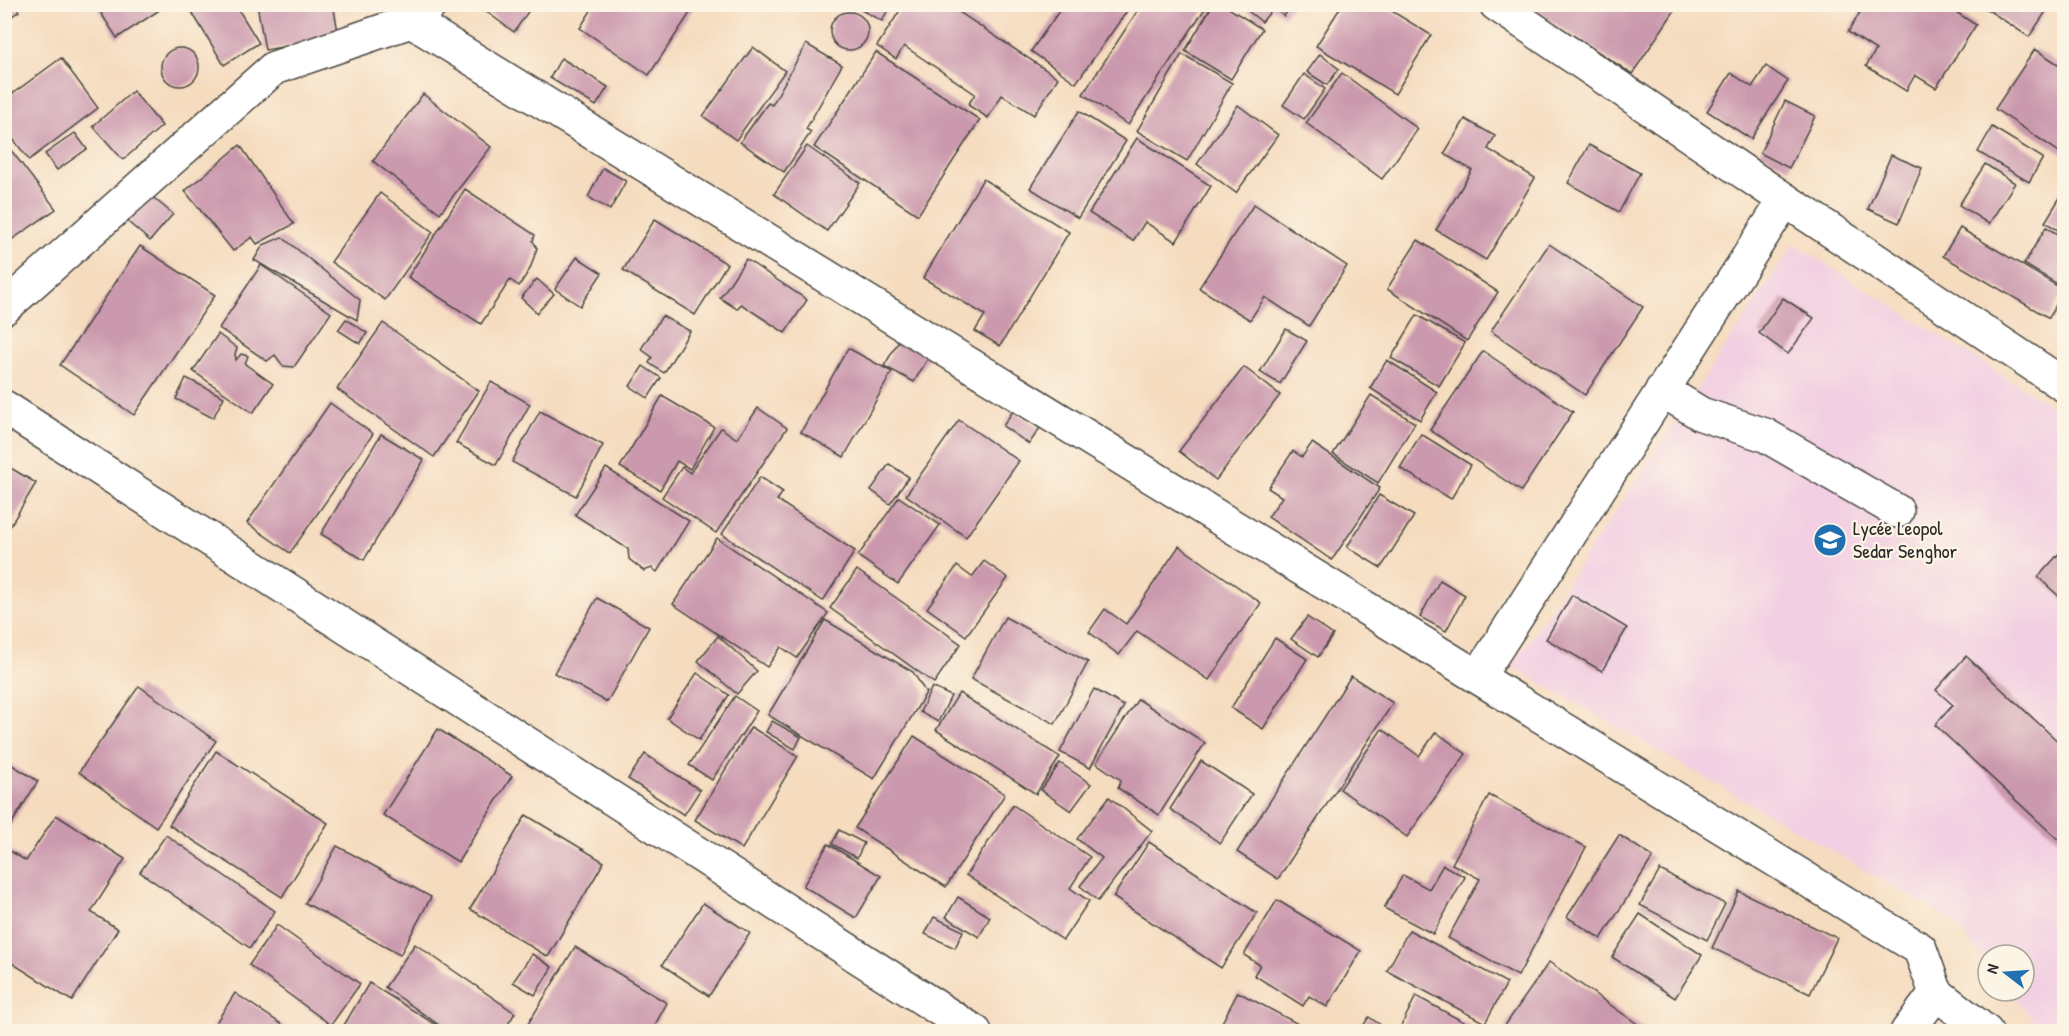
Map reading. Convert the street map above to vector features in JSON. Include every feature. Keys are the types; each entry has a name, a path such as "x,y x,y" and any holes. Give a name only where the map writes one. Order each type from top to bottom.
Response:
{"street":[{"path":"1496,4 2064,385"},
{"path":"4,308 274,68 421,13 1478,677 1920,949 1936,993 1986,1032"},
{"path":"1478,677 1785,200"},
{"path":"1662,390 1701,414 1765,435 1897,511"},
{"path":"4,406 975,1032"},
{"path":"1907,1032 1936,993"}],"shaded area":[{"name":"Lycée Leopol Sedar Senghor","path":"1794,244 2064,414 2064,1031 2042,1031 2019,1003 2036,1003 2036,943 1976,943 1976,949 1953,921 1512,666"}],"building":[{"path":"4,4 14,4 19,11 4,22"},
{"path":"95,4 157,4 161,9 117,38"},
{"path":"187,4 235,4 259,43 224,65"},
{"path":"257,4 333,4 339,37 265,50"},
{"path":"476,4 523,4 530,9 514,32"},
{"path":"595,4 696,4 649,75 580,28"},
{"path":"850,4 891,4 882,21"},
{"path":"904,4 947,4 1058,78 1034,115 1002,95 988,118 968,105 975,94 904,46 896,59 877,46"},
{"path":"1064,4 1132,4 1076,83 1031,51"},
{"path":"1142,4 1208,4 1128,125 1083,94"},
{"path":"1213,4 1222,4 1262,29 1231,79 1185,51"},
{"path":"1239,4 1293,4 1284,16 1273,8 1262,22"},
{"path":"1525,4 1679,4 1632,74"},
{"path":"1865,4 1944,4 1976,25 1936,88 1915,75 1906,91 1866,66 1876,50 1848,32"},
{"path":"1987,4 2051,4 2029,37 1985,8"},
{"path":"1342,5 1382,5 1431,35 1395,94 1316,46"},
{"path":"849,12 856,13 862,18 867,24 867,38 862,44 856,49 849,50 842,49 836,44 831,38 830,31 831,24 836,18 842,13"},
{"path":"806,44 842,65 806,129 811,132 784,172 740,142 768,103 772,105"},
{"path":"753,47 785,71 736,140 703,116"},
{"path":"180,48 194,53 199,67 194,81 180,86 166,81 161,67 166,53"},
{"path":"2035,49 2064,68 2062,82 2064,83 2064,155 1995,109"},
{"path":"876,52 980,120 918,215 814,147"},
{"path":"1182,54 1232,83 1187,161 1137,131"},
{"path":"1320,54 1339,69 1327,85 1307,72"},
{"path":"61,58 98,108 29,160 4,127 4,100"},
{"path":"561,58 608,87 596,106 550,78"},
{"path":"1766,66 1788,81 1751,139 1707,111 1731,73 1752,87"},
{"path":"1342,73 1418,129 1382,179 1306,123"},
{"path":"1304,74 1325,89 1304,119 1283,105"},
{"path":"133,91 162,126 123,160 93,126"},
{"path":"423,94 491,147 440,213 373,161"},
{"path":"1785,101 1815,116 1789,168 1760,153"},
{"path":"1238,105 1278,135 1236,193 1197,164"},
{"path":"1079,111 1126,141 1078,218 1030,188"},
{"path":"1465,119 1495,136 1488,149 1535,178 1486,260 1436,230 1472,170 1444,154"},
{"path":"1992,127 2043,158 2029,182 1978,152"},
{"path":"75,133 87,149 57,170 45,154"},
{"path":"1137,138 1211,186 1176,242 1145,222 1133,241 1089,213"},
{"path":"4,141 56,209 4,245"},
{"path":"240,145 294,224 257,244 252,237 233,251 185,191"},
{"path":"1589,145 1640,173 1619,212 1568,183"},
{"path":"807,146 860,183 827,231 774,194"},
{"path":"1891,155 1922,168 1899,223 1868,209"},
{"path":"1985,164 2015,183 1989,224 1959,205"},
{"path":"603,168 626,181 610,210 588,197"},
{"path":"983,179 1069,232 1000,346 975,331 985,315 923,278"},
{"path":"465,189 535,235 533,241 537,248 530,269 519,286 510,280 481,324 408,277"},
{"path":"2064,191 2064,234 2045,222"},
{"path":"380,193 433,232 385,300 331,262"},
{"path":"150,195 173,214 150,241 128,222"},
{"path":"1254,204 1347,266 1309,326 1265,297 1250,320 1199,288"},
{"path":"655,219 727,264 695,315 623,270"},
{"path":"2046,227 2064,238 2064,288 2024,264"},
{"path":"1960,228 2064,290 2049,318 1943,256"},
{"path":"282,237 360,300 357,320 254,260 263,245"},
{"path":"1418,240 1498,292 1467,341 1387,289"},
{"path":"1549,244 1643,307 1585,395 1491,331"},
{"path":"140,246 215,295 134,415 60,365"},
{"path":"577,257 602,273 580,306 555,289"},
{"path":"746,259 807,300 785,333 741,304 737,309 720,298"},
{"path":"261,265 331,313 294,367 283,366 275,355 267,361 219,328"},
{"path":"537,279 554,294 537,313 521,298"},
{"path":"1783,298 1814,318 1788,354 1759,333"},
{"path":"1417,315 1465,343 1439,386 1391,358"},
{"path":"662,316 690,331 664,373 649,363 652,357 641,349"},
{"path":"346,319 367,333 360,344 338,330"},
{"path":"383,323 479,391 434,457 337,389"},
{"path":"1286,329 1307,341 1280,384 1260,372"},
{"path":"218,334 237,348 236,360 241,354 248,356 245,364 273,384 253,413 193,371"},
{"path":"900,339 930,355 914,382 884,366"},
{"path":"848,348 892,372 844,457 801,432"},
{"path":"1483,351 1573,412 1521,491 1430,430"},
{"path":"1387,360 1437,392 1420,420 1370,388"},
{"path":"643,366 661,378 648,398 630,386"},
{"path":"1244,367 1280,395 1216,480 1179,451"},
{"path":"186,378 224,397 213,418 176,399"},
{"path":"491,382 530,404 496,465 456,443"},
{"path":"1371,395 1415,423 1378,483 1333,454"},
{"path":"662,396 714,427 690,469 677,461 660,490 620,467"},
{"path":"330,403 373,434 290,553 247,523"},
{"path":"758,408 787,428 716,533 662,497 682,467 690,473 721,428 737,439"},
{"path":"540,411 603,445 576,496 512,462"},
{"path":"1013,411 1040,428 1029,444 1003,426"},
{"path":"959,420 1019,461 966,537 906,495"},
{"path":"381,434 424,460 364,560 321,534"},
{"path":"1421,434 1471,465 1451,499 1400,468"},
{"path":"1312,443 1380,488 1332,560 1268,517 1282,497 1268,488 1293,451 1302,457"},
{"path":"4,464 36,483 9,528 4,525"},
{"path":"889,464 909,477 890,504 871,490"},
{"path":"606,468 689,521 657,572 652,568 644,571 629,559 628,549 575,515"},
{"path":"760,477 783,492 777,500 855,551 823,601 722,534"},
{"path":"1379,495 1414,516 1381,568 1347,547"},
{"path":"899,497 940,525 898,584 858,556"},
{"path":"717,538 828,613 797,658 781,647 767,667 673,604"},
{"path":"1179,546 1261,603 1209,680 1137,631 1119,655 1089,632 1105,609 1126,624"},
{"path":"2064,548 2064,601 2038,577"},
{"path":"984,561 1008,578 966,636 927,608 957,566 972,577"},
{"path":"857,570 961,644 934,683 830,608"},
{"path":"1440,580 1465,595 1446,631 1420,617"},
{"path":"1572,595 1627,628 1602,671 1546,639"},
{"path":"597,598 649,627 607,702 554,673"},
{"path":"1005,617 1088,662 1055,724 971,679"},
{"path":"1307,617 1333,635 1318,657 1291,639"},
{"path":"825,620 913,672 926,693 874,779 768,715"},
{"path":"718,636 757,671 737,694 698,661"},
{"path":"1275,638 1307,659 1263,729 1231,708"},
{"path":"1966,656 2064,747 2064,845 1935,725 1953,705 1936,690"},
{"path":"697,673 729,695 699,740 667,718"},
{"path":"1351,676 1393,703 1278,879 1237,852"},
{"path":"139,686 216,741 156,827 79,772"},
{"path":"932,687 951,696 938,722 920,712"},
{"path":"1094,689 1124,706 1090,768 1060,752"},
{"path":"959,693 1060,757 1036,794 936,730"},
{"path":"735,696 757,711 712,780 689,765"},
{"path":"1138,699 1205,743 1159,815 1118,788 1121,780 1096,763"},
{"path":"772,721 801,737 795,749 766,732"},
{"path":"751,727 798,756 742,849 695,820"},
{"path":"438,729 512,776 458,862 383,815"},
{"path":"1382,729 1419,756 1436,732 1466,754 1407,837 1340,789"},
{"path":"914,736 1005,794 946,887 855,828"},
{"path":"216,751 328,823 282,897 169,825"},
{"path":"645,754 700,790 684,815 628,779"},
{"path":"4,760 38,781 4,836"},
{"path":"1201,761 1252,794 1220,843 1170,809"},
{"path":"1060,763 1091,784 1071,811 1041,790"},
{"path":"1489,795 1586,847 1518,976 1448,938 1480,879 1452,864"},
{"path":"1109,797 1152,831 1098,901 1080,886 1102,858 1077,839"},
{"path":"1013,805 1090,857 1070,888 1089,901 1063,940 966,875"},
{"path":"56,815 125,859 91,912 118,929 72,1001 4,958 4,847 26,861"},
{"path":"526,815 604,862 548,957 470,909"},
{"path":"839,830 864,843 857,858 832,844"},
{"path":"166,835 275,911 250,948 140,872"},
{"path":"1619,835 1653,857 1601,939 1567,917"},
{"path":"1149,842 1257,913 1221,968 1113,897"},
{"path":"828,844 881,876 856,918 803,886"},
{"path":"337,846 431,897 400,955 305,903"},
{"path":"1443,865 1465,877 1433,934 1384,908 1403,875 1429,889"},
{"path":"1660,870 1725,904 1707,940 1640,905"},
{"path":"1739,891 1837,938 1810,994 1712,948"},
{"path":"958,897 990,917 979,937 946,917"},
{"path":"1277,900 1361,951 1327,1007 1309,996 1303,1006 1254,975 1260,965 1244,955"},
{"path":"703,903 750,933 709,996 662,965"},
{"path":"1640,914 1702,955 1675,998 1612,957"},
{"path":"934,917 963,931 955,948 925,934"},
{"path":"277,925 360,984 331,1025 249,965"},
{"path":"1409,930 1507,983 1485,1023 1387,971"},
{"path":"415,944 515,1013 503,1032 449,1032 385,987"},
{"path":"575,947 667,1003 651,1032 523,1032"},
{"path":"532,954 552,967 535,995 513,982"},
{"path":"1549,962 1646,1030 1645,1032 1509,1032 1504,1027"},
{"path":"369,983 438,1026 435,1032 340,1032"},
{"path":"1238,992 1300,1025 1297,1032 1217,1032"},
{"path":"235,993 293,1032 210,1032"},
{"path":"1416,996 1482,1032 1411,1032 1401,1026"},
{"path":"1369,1017 1391,1032 1359,1032"}],"place":[{"name":"Lycée Leopol Sedar Senghor","path":"1830,540"}]}
